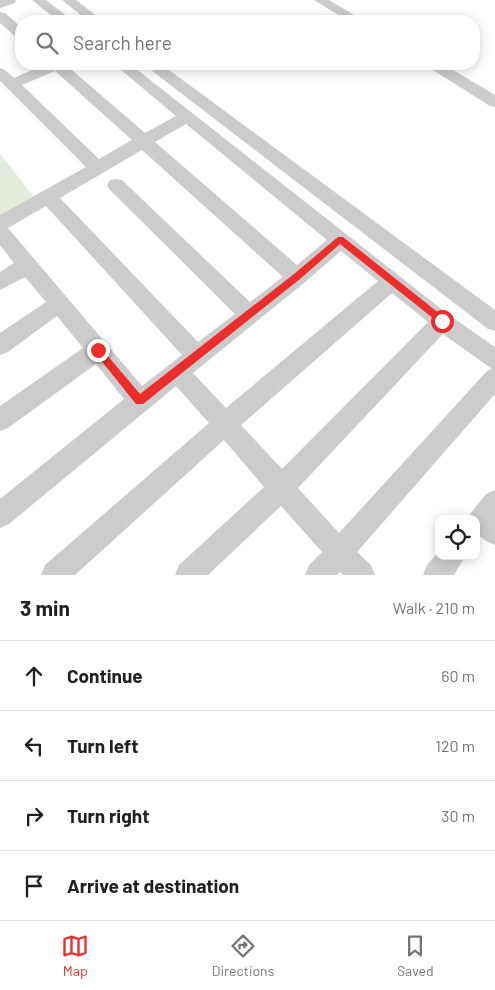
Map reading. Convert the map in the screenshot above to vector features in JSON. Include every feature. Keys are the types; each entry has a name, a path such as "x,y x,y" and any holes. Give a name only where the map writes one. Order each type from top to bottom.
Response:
{"street":[{"path":"0,4 10,0"},
{"path":"38,0 58,15"},
{"path":"68,0 88,15"},
{"path":"320,0 346,15"},
{"path":"0,16 15,29"},
{"path":"12,84 43,70"},
{"path":"63,70 297,277"},
{"path":"128,70 442,321 495,360"},
{"path":"160,70 495,322"},
{"path":"443,70 495,102"},
{"path":"0,72 97,167"},
{"path":"0,224 186,117"},
{"path":"116,185 249,314"},
{"path":"48,196 197,356"},
{"path":"0,232 140,400"},
{"path":"0,515 140,400 297,277 340,240"},
{"path":"0,282 28,265"},
{"path":"55,575 226,423 392,281"},
{"path":"0,345 60,303"},
{"path":"189,575 281,488 442,321"},
{"path":"0,420 98,350"},
{"path":"177,372 226,423 281,488 361,575"},
{"path":"319,575 495,378"}],"green space":[{"path":"0,154 34,197 0,217"}],"route":[{"path":"98,350 140,400 297,277 340,240 442,321"}]}
